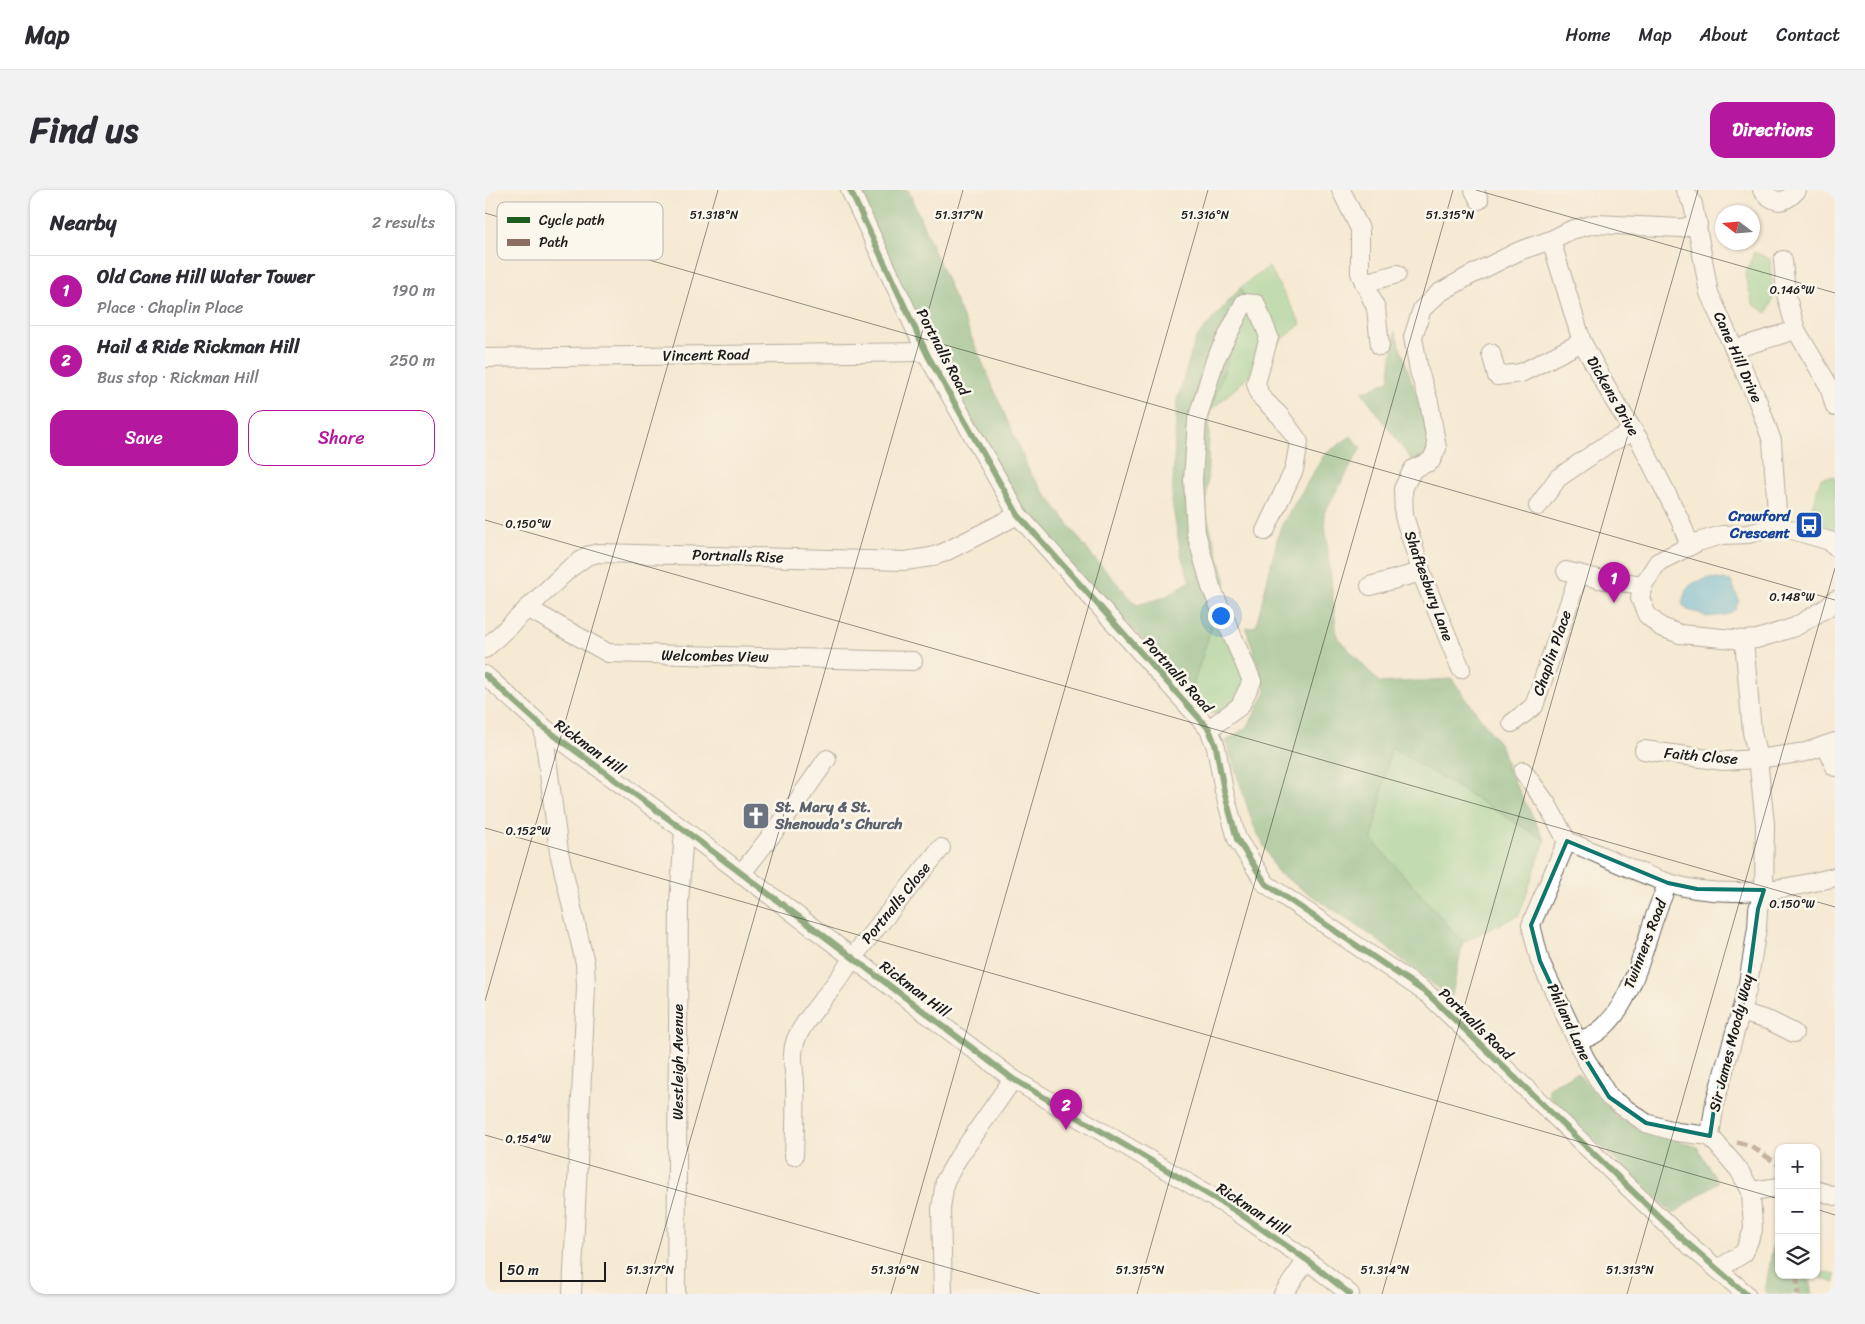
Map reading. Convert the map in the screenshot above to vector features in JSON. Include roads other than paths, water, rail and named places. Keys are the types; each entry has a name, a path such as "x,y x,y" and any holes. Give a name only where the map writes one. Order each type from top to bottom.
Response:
{"street":[{"name":"Portnalls Road","path":"850,190 927,352 1018,515 1209,729 1216,747 1223,791 1237,839 1266,884 1428,994 1679,1236 1746,1294"},
{"path":"1341,190 1360,229 1360,273 1376,308 1380,346"},
{"name":"Cane Hill Drive","path":"1685,190 1693,204 1698,224 1709,293 1758,402 1772,441 1778,526"},
{"path":"1762,190 1769,197 1780,201 1788,198 1797,190"},
{"name":"Shaftesbury Lane","path":"1461,669 1421,572 1404,516 1403,489 1413,469 1431,460 1437,448 1429,402 1419,371 1413,337 1422,309 1446,288 1519,251 1551,240 1571,230 1595,224 1681,228 1698,224"},
{"name":"Dickens Drive","path":"1551,240 1582,342 1673,505 1690,546"},
{"path":"1783,260 1786,294 1796,330 1829,386 1835,408"},
{"path":"1364,283 1397,274"},
{"path":"1209,729 1240,706 1252,681 1211,587 1196,533 1193,480 1197,420 1215,360 1244,303 1256,304 1269,337 1256,383 1260,396 1281,417 1299,442 1294,470 1265,531"},
{"path":"1734,349 1796,330"},
{"path":"1491,353 1497,376 1521,373 1582,342"},
{"name":"Vincent Road","path":"485,358 927,352"},
{"path":"1538,506 1558,478 1609,443 1633,432"},
{"name":"Portnalls Rise","path":"485,645 577,562 587,556 598,554 905,561 943,553 1018,515"},
{"path":"1835,547 1830,541 1778,526 1748,534 1722,535 1690,546 1658,562 1643,585 1640,598 1647,615 1661,627 1680,634 1744,640 1757,639 1795,627 1828,607 1835,600"},
{"path":"1371,586 1421,572"},
{"name":"Chaplin Place","path":"1512,723 1534,706 1573,573 1643,585"},
{"name":"Welcombes View","path":"527,608 608,653 913,660"},
{"name":"Sir James Moody Way","path":"1710,1136 1715,1102 1741,1012 1754,944 1758,909 1764,890 1765,824 1759,759 1752,732 1744,640"},
{"name":"Rickman Hill","path":"485,675 543,727 1013,1079 1236,1211 1307,1260 1349,1294"},
{"path":"543,727 559,852 585,963 587,987 572,1294"},
{"path":"1831,743 1835,766"},
{"name":"Faith Close","path":"1644,750 1723,761 1759,759 1806,752 1831,743"},
{"path":"741,874 789,813 827,758"},
{"path":"1523,771 1547,804 1567,841 1668,883 1726,892 1764,890 1813,883 1835,877"},
{"name":"Westleigh Avenue","path":"676,1294 679,902 683,830"},
{"name":"Philand Lane","path":"1567,841 1531,925 1540,961 1585,1058 1609,1097 1646,1124 1677,1132 1710,1136"},
{"name":"Portnalls Close","path":"794,1156 795,1083 793,1050 797,1038 805,1023 846,970 852,958 941,848"},
{"name":"Twinners Road","path":"1577,1040 1592,1036 1609,1021 1624,1000 1639,968 1654,919 1668,883"},
{"path":"1741,1012 1794,1033"},
{"path":"943,1294 941,1209 945,1181 958,1158 1013,1079"},
{"path":"1710,1136 1739,1170 1751,1191 1753,1230 1744,1253 1718,1269"},
{"path":"1751,1191 1775,1187"},
{"path":"1820,1191 1835,1196"},
{"path":"1283,1294 1307,1260"}],"water":[{"path":"1709,578 1731,581 1739,600 1735,610 1726,615 1706,617 1687,610 1682,604 1685,592 1690,585"}],"place":[{"name":"Crawford Crescent","path":"1809,525"},
{"name":"Old Cane Hill Water Tower","path":"1614,603"},
{"name":"St. Mary & St. Shenouda's Church","path":"756,816"},
{"name":"Hail & Ride Rickman Hill","path":"1066,1130"}]}
